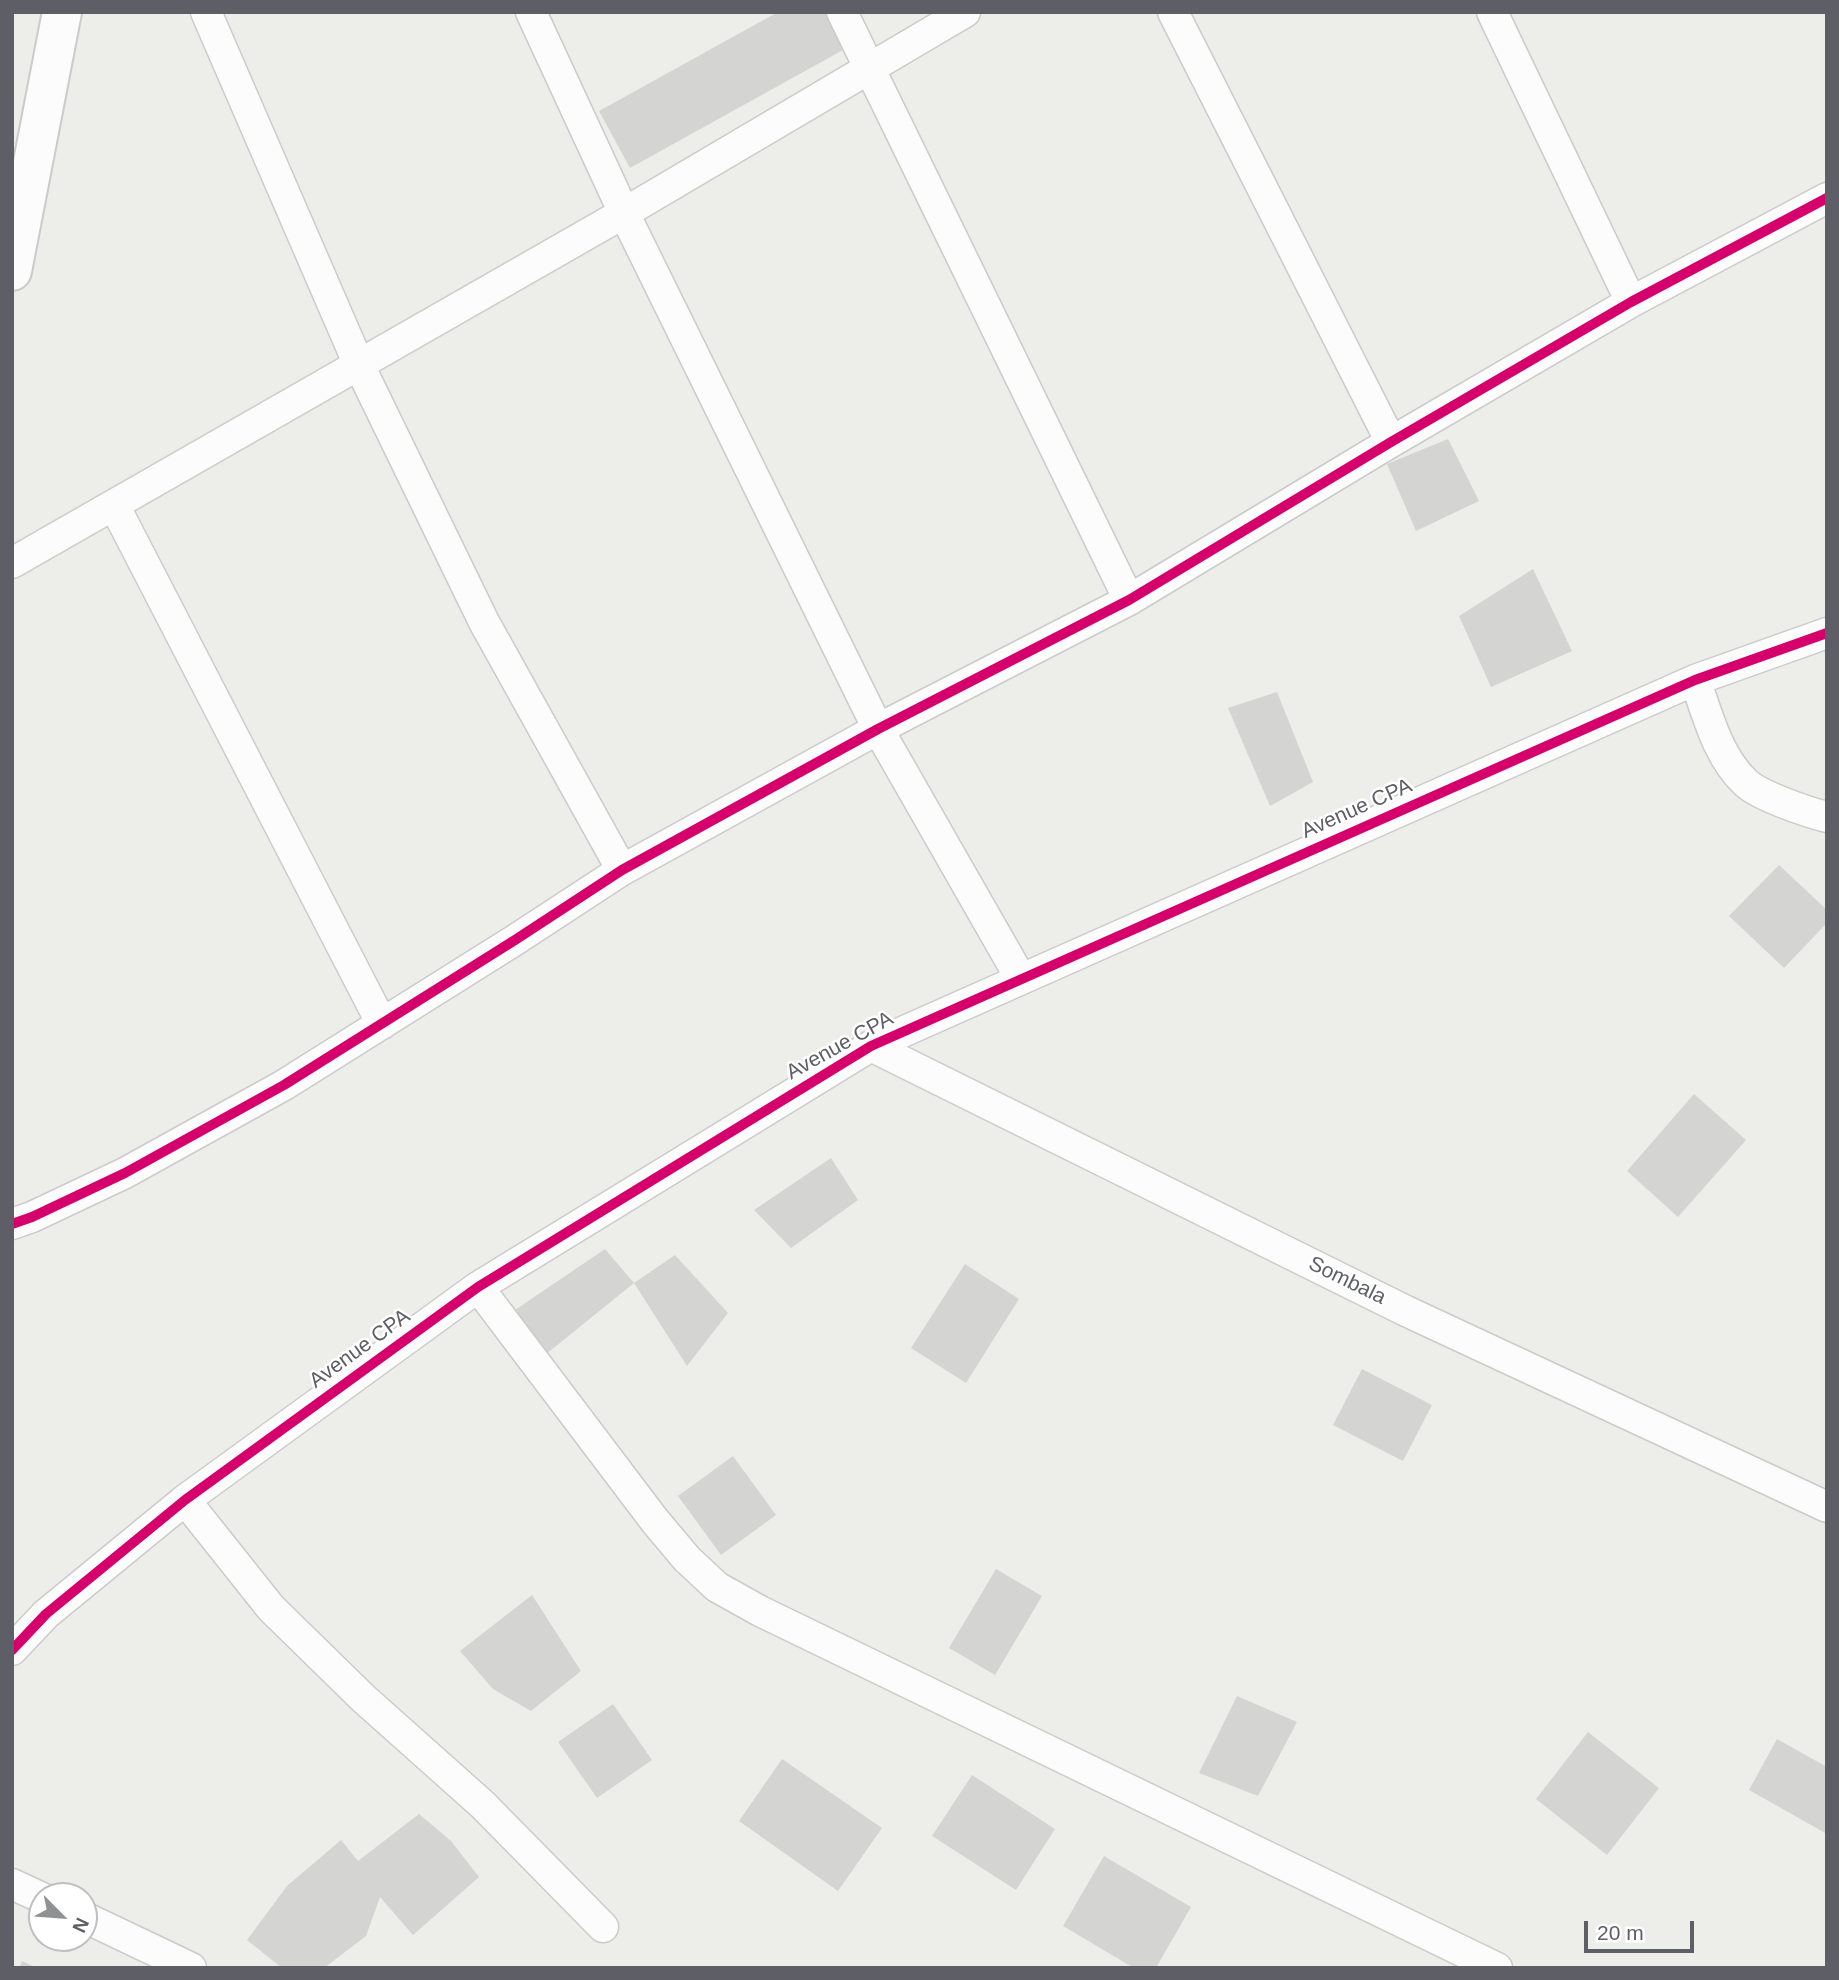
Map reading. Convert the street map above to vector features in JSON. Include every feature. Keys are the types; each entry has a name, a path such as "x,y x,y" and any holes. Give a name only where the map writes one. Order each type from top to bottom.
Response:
{"street":[{"path":"12,271 62,12"},
{"path":"206,12 359,365 484,622 622,870"},
{"path":"531,12 624,213 878,729 1021,979"},
{"path":"842,12 1129,600"},
{"path":"12,562 624,213 965,12"},
{"path":"1173,12 1391,442"},
{"path":"1492,12 1631,302"},
{"path":"12,1224 125,1173 284,1085 622,870 878,729 1129,600 1391,442 1631,302 1827,198"},
{"path":"114,505 382,1024"},
{"name":"Avenue CPA","path":"12,1650 46,1614 185,1500 478,1287 871,1046 1695,680 1827,633"},
{"path":"1695,680 1721,751 1746,784 1772,797 1827,817"},
{"name":"Sombala","path":"871,1046 1406,1311 1827,1507"},
{"path":"478,1287 655,1521 687,1559 717,1587 773,1617 1497,1968"},
{"path":"185,1500 271,1608 363,1698 483,1805 603,1927"},
{"path":"12,1884 28,1891"},
{"path":"98,1924 191,1968"}],"building":[{"path":"778,12 835,12 852,45 630,168 599,111"},
{"path":"1448,439 1479,501 1416,531 1387,464"},
{"path":"1533,569 1572,651 1491,687 1459,616"},
{"path":"1277,692 1313,782 1270,806 1228,708"},
{"path":"1779,865 1827,910 1827,923 1784,968 1729,916"},
{"path":"1694,1094 1746,1140 1678,1217 1627,1171"},
{"path":"831,1158 858,1200 791,1248 754,1210"},
{"path":"605,1249 634,1283 545,1355 515,1310"},
{"path":"675,1255 728,1313 687,1366 634,1283"},
{"path":"965,1264 1019,1299 966,1383 911,1348"},
{"path":"1362,1369 1432,1405 1403,1461 1333,1425"},
{"path":"733,1456 776,1515 721,1555 678,1496"},
{"path":"996,1569 1042,1596 995,1675 949,1648"},
{"path":"532,1595 581,1671 531,1711 493,1689 460,1651"},
{"path":"1237,1696 1297,1722 1258,1796 1199,1773"},
{"path":"613,1704 652,1760 597,1798 558,1742"},
{"path":"1588,1732 1659,1788 1607,1855 1536,1799"},
{"path":"1777,1739 1827,1767 1827,1834 1749,1790"},
{"path":"782,1759 882,1828 838,1891 739,1821"},
{"path":"972,1775 1055,1829 1016,1890 932,1836"},
{"path":"419,1814 451,1841 479,1877 413,1935 380,1897 366,1936 324,1968 282,1968 247,1940 287,1886 341,1840 358,1861"},
{"path":"1104,1856 1191,1907 1156,1968 1134,1968 1063,1926"},
{"path":"22,1961 37,1968 19,1968"}],"cycle path":[{"path":"12,1224 125,1173 284,1085 622,870 878,729 1129,600 1391,442 1631,302 1827,198"},
{"path":"12,1650 46,1614 185,1500 478,1287 871,1046 1695,680 1827,633"}]}
